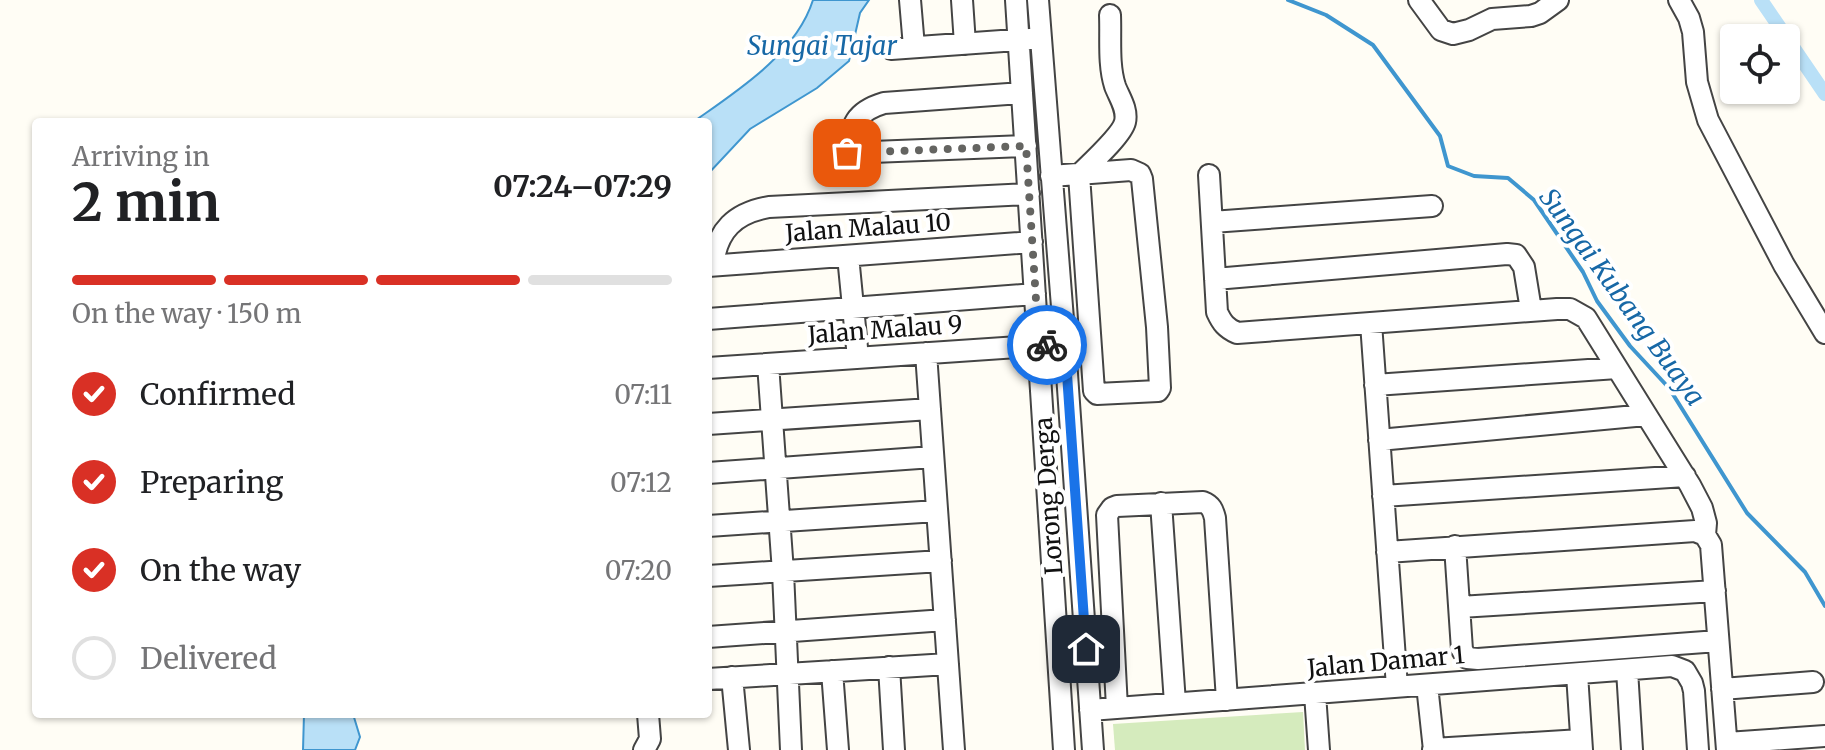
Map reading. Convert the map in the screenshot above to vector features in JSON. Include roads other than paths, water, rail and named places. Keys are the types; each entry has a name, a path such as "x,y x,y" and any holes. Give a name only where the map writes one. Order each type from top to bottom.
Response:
{"street":[{"path":"910,0 914,47"},
{"path":"962,0 965,44"},
{"path":"1016,0 1064,750"},
{"name":"Lorong Derga","path":"1038,0 1093,750"},
{"path":"1419,0 1441,30 1453,34 1492,19 1531,16 1558,0"},
{"path":"1679,0 1693,32 1697,82 1708,120 1784,265 1825,333"},
{"path":"1051,176 1079,175 1131,170 1140,174 1157,327 1160,388 1154,392 1097,394 1094,391 1079,175 1125,122 1124,107 1111,71 1110,15"},
{"path":"891,49 1042,38"},
{"path":"1022,93 874,106 854,122 847,153 1026,146"},
{"path":"1209,175 1217,312 1221,323 1237,333 1531,310 1570,309 1586,318 1702,508 1705,535 1711,545 1727,746 1825,736"},
{"path":"712,258 724,232 745,214 769,207 1029,194"},
{"path":"1212,222 1432,206"},
{"name":"Jalan Malau 10","path":"712,265 1032,242"},
{"path":"1215,279 1507,254 1516,255 1524,267 1531,310"},
{"path":"848,256 858,358"},
{"path":"712,319 1035,294"},
{"path":"1371,323 1397,687"},
{"name":"Jalan Malau 9","path":"712,368 1065,345"},
{"path":"926,353 954,750"},
{"path":"768,364 783,572 791,750"},
{"path":"1375,385 1617,368"},
{"path":"712,424 930,409"},
{"path":"1379,440 1646,415"},
{"path":"712,473 933,457"},
{"path":"1383,496 1685,476"},
{"path":"1117,708 1107,515 1117,506 1203,502 1213,510 1227,700"},
{"path":"1161,503 1175,703"},
{"path":"712,526 937,511"},
{"path":"1387,552 1695,531 1705,535"},
{"path":"1455,546 1462,650 1467,658 1718,641"},
{"path":"712,576 941,561"},
{"path":"1460,607 1715,591"},
{"path":"712,637 945,620"},
{"path":"712,679 948,664"},
{"name":"Jalan Damar 1","path":"1090,710 1672,666 1685,671 1692,683 1698,750"},
{"path":"889,667 894,750"},
{"path":"1627,670 1632,750"},
{"path":"832,671 838,750"},
{"path":"1427,685 1434,749 1582,745 1577,674"},
{"path":"732,677 739,750"},
{"path":"1722,689 1813,682"},
{"path":"1315,694 1319,750"},
{"path":"644,750 650,739 648,718"}],"water":[{"name":"Sungai Tajar","path":"813,0 869,0 860,13 849,61 817,88 750,129 712,170 712,118 699,118 763,70 805,19"},
{"path":"304,718 354,718 360,737 355,750 303,750"}],"waterway":[{"name":"Sungai Kubang Buaya","path":"1288,0 1326,15 1373,45 1440,136 1448,166 1474,176 1508,178 1534,200 1583,272 1597,301 1630,346 1669,388 1747,513 1805,572 1825,606"},
{"path":"1761,0 1825,94"}]}
